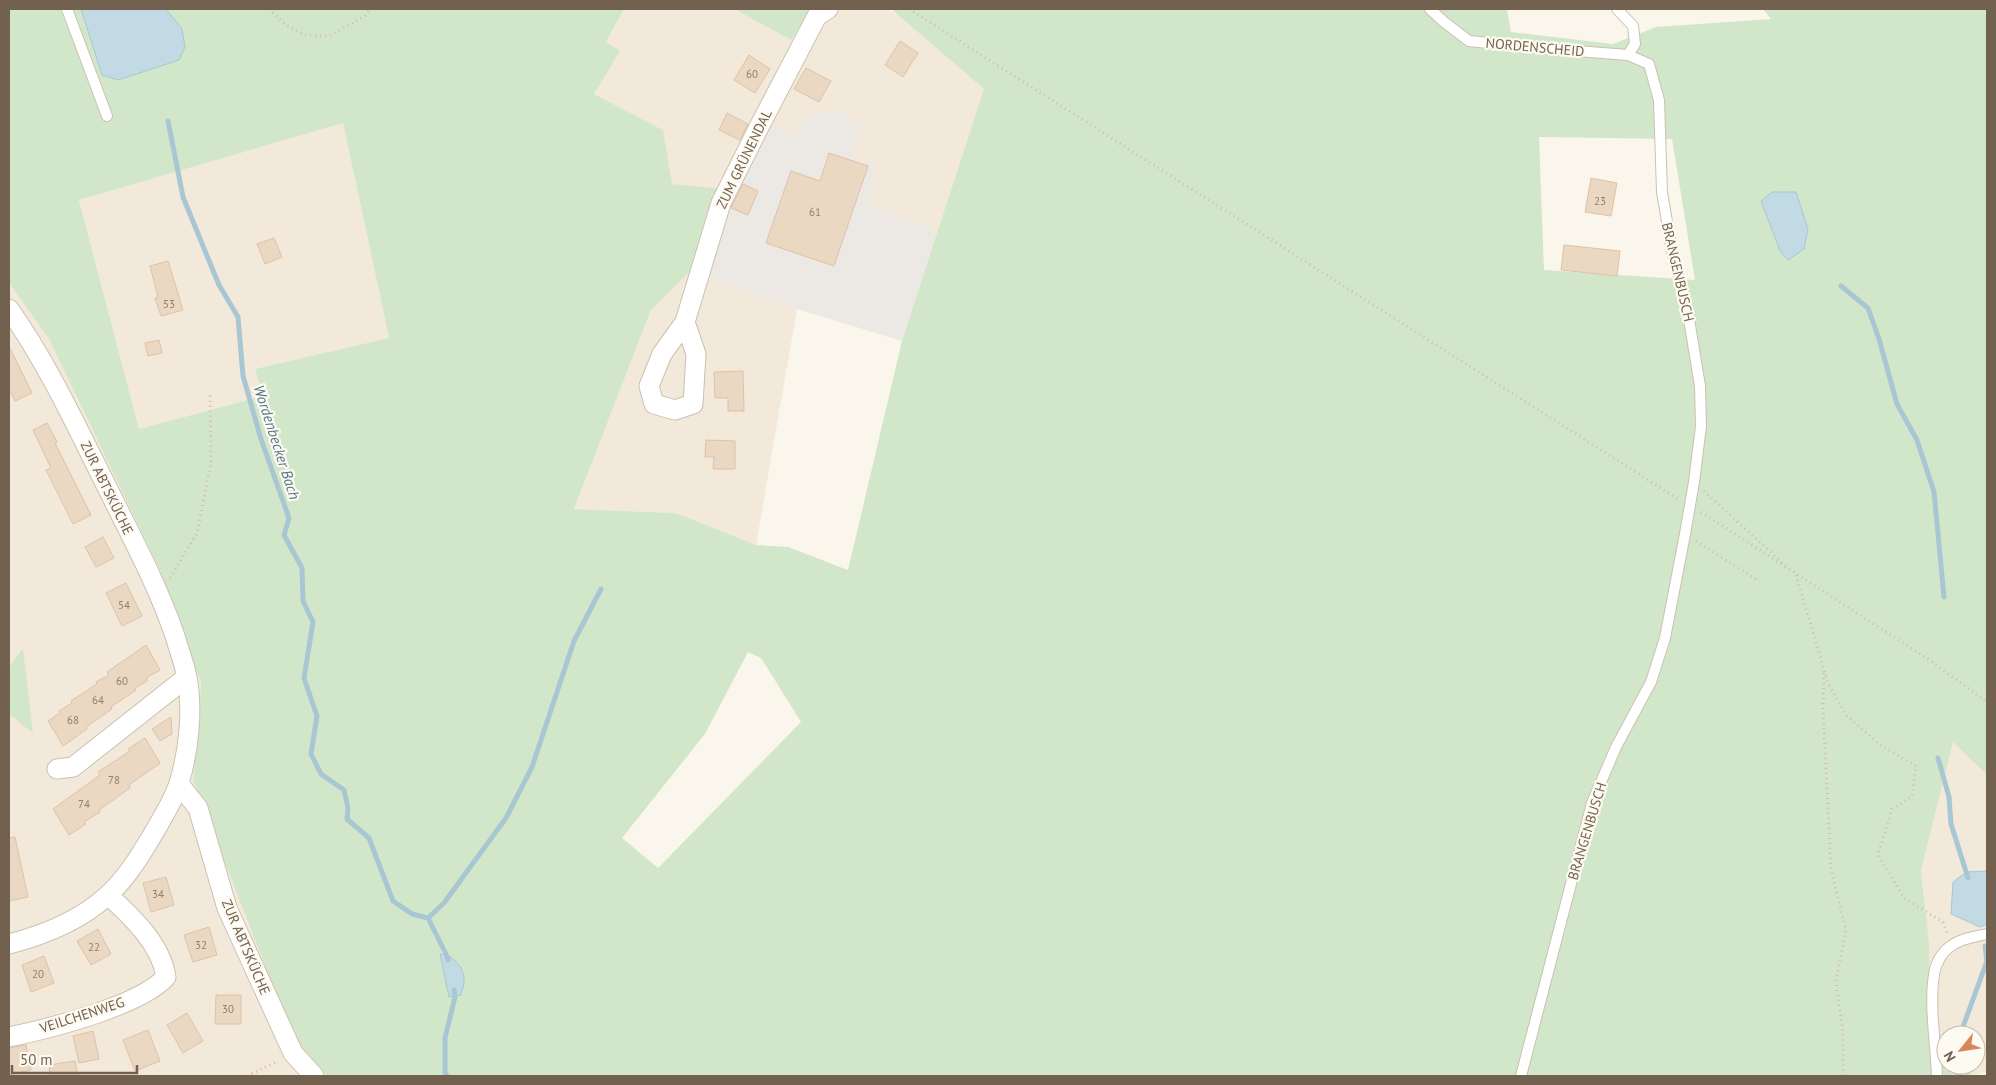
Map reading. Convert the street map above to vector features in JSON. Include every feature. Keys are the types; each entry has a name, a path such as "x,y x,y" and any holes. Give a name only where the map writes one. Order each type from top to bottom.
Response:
{"street":[{"name":"ZUM GRÜNENDAL","path":"685,322 721,203 818,16 828,9"},
{"name":"ZUR ABTSKÜCHE","path":"9,309 57,386 157,590 187,677 189,703 186,748 179,784 138,859 108,895"},
{"path":"56,769 73,766 187,677"},
{"name":"ZUR ABTSKÜCHE","path":"179,784 198,808 227,908 304,1066"},
{"path":"9,944 37,937 55,929 90,909 108,895"},
{"name":"VEILCHENWEG","path":"9,1037 80,1019 120,1005 156,986 166,977 165,968 157,948 108,895"}],"lane":[{"path":"67,9 107,116"},
{"name":"NORDENSCHEID","path":"1430,9 1444,22 1470,40 1538,48 1628,55 1649,64"},
{"path":"1617,9 1633,26 1635,44 1628,55"},
{"name":"BRANGENBUSCH","path":"1521,1076 1592,804 1616,747 1651,682 1666,638 1694,482 1701,426 1700,386 1687,306 1672,251 1662,192 1659,100 1649,64"},
{"path":"1937,1076 1933,993 1934,974 1944,952 1952,945 1963,939 1987,934"}],"path":[{"path":"269,9 286,25 305,35 328,36 365,16 369,9"},
{"path":"909,9 1684,502"},
{"path":"157,590 171,578 197,533 211,462 210,393"},
{"path":"1694,482 1796,575 1828,683 1846,715 1879,744 1916,766 1912,797 1892,809 1878,855 1904,898 1943,922"},
{"path":"1698,511 1924,656 1987,702"},
{"path":"1685,534 1757,580"},
{"path":"1824,669 1823,709 1831,870 1846,930 1836,982 1843,1033 1843,1076"},
{"path":"247,1076 304,1066"}],"shaded area":[{"path":"624,9 734,9 791,40 811,9 886,9 905,19 984,89 939,233 867,202 878,167 852,158 862,129 846,120 849,109 801,137 753,118 749,124 722,189 707,277 797,309 756,545 676,513 574,509 651,310 663,130 594,94 619,51 606,42"},
{"path":"850,108 846,120 863,128 852,157 878,167 867,202 939,233 902,341 797,309 707,277 722,189 741,141 753,118 800,136 804,118"},
{"path":"343,123 389,338 256,369 263,396 139,429 79,200"},
{"path":"9,283 49,339 162,575 201,683 193,780 303,1055 328,1076 9,1076"},
{"path":"1953,741 1987,775 1986,1071 1986,1025 1936,1025 1936,1041 1929,1034 1929,942 1921,871"}],"green space":[{"path":"9,9 624,9 606,42 620,51 594,94 663,130 672,184 722,189 693,268 651,310 574,509 676,513 756,545 788,547 848,570 902,341 984,89 891,9 1507,9 1511,32 1613,44 1656,27 1771,19 1763,9 1987,9 1987,775 1953,742 1921,871 1929,942 1929,1034 1936,1041 1936,1075 1974,1076 328,1076 303,1055 294,1040 193,780 201,683 162,575 49,339 9,283","holes":["343,123 389,338 255,369 263,396 139,429 79,200","1539,137 1672,139 1695,280 1544,270","748,652 761,658 801,722 658,868 622,838 705,734"]},
{"path":"734,9 811,9 791,40"},
{"path":"23,648 33,733 9,714 9,667"}],"water":[{"path":"81,9 166,9 182,29 185,47 179,60 118,80 102,75"},
{"path":"1772,192 1796,192 1808,229 1804,249 1788,260 1780,251 1761,201"},
{"path":"1987,871 1987,924 1980,927 1951,914 1953,882 1966,872"},
{"path":"440,954 453,958 462,969 464,984 461,995 449,997"}],"building":[{"path":"900,41 918,53 903,77 885,65"},
{"path":"749,55 770,69 755,93 734,80"},
{"path":"806,68 831,81 819,102 794,89"},
{"path":"727,113 748,124 740,140 719,130"},
{"path":"829,153 868,166 834,266 766,243 791,171 820,181"},
{"path":"1591,178 1617,183 1611,216 1585,212"},
{"path":"743,184 758,191 748,215 731,208"},
{"path":"274,238 282,257 265,264 257,244"},
{"path":"1564,245 1620,251 1617,276 1561,270"},
{"path":"168,261 183,310 161,316 155,298 158,297 150,266"},
{"path":"159,340 162,353 148,356 145,343"},
{"path":"9,346 32,393 15,401 9,389"},
{"path":"743,371 744,411 728,411 728,398 715,398 714,372"},
{"path":"47,423 91,515 73,524 46,470 51,468 33,430"},
{"path":"706,440 735,441 735,469 713,469 714,457 705,457"},
{"path":"103,537 114,558 96,567 85,547"},
{"path":"126,583 142,616 122,626 106,593"},
{"path":"146,645 160,670 146,678 148,680 135,688 136,690 111,707 112,709 63,746 48,721 72,703 71,701 97,684 96,682 109,675 107,672"},
{"path":"171,717 172,734 160,741 152,729"},
{"path":"145,738 160,763 129,785 130,788 84,822 86,824 69,835 53,809 100,775 98,772 130,751 128,749"},
{"path":"15,837 28,897 9,901 9,838"},
{"path":"166,877 174,905 151,912 143,883"},
{"path":"209,927 217,955 193,962 184,935"},
{"path":"98,929 111,954 91,965 77,941"},
{"path":"44,956 54,983 31,992 22,965"},
{"path":"216,995 241,995 241,1024 215,1024"},
{"path":"187,1013 203,1041 183,1053 167,1025"},
{"path":"148,1030 160,1061 135,1071 123,1040"},
{"path":"93,1031 99,1059 79,1063 73,1036"},
{"path":"26,1045 31,1070 9,1075 9,1048"},
{"path":"75,1061 78,1076 50,1076 49,1065"}],"waterway":[{"name":"Wordenbecker Bach","path":"168,121 183,197 219,285 238,317 243,376 261,439 289,518 284,535 302,568 303,601 313,622 304,678 317,716 311,754 321,774 344,790 348,808 347,819 369,838 393,901 412,914 428,918 448,960"},
{"path":"1841,286 1868,308 1879,339 1897,404 1917,440 1934,492 1944,597"},
{"path":"428,918 444,903 506,818 532,767 574,641 601,589"},
{"path":"1938,758 1949,797 1951,824 1968,878"},
{"path":"1964,1025 1987,961 1985,946"},
{"name":"Wordenbecker Bach","path":"447,1076 445,1072 445,1038 455,997 454,990"}]}
